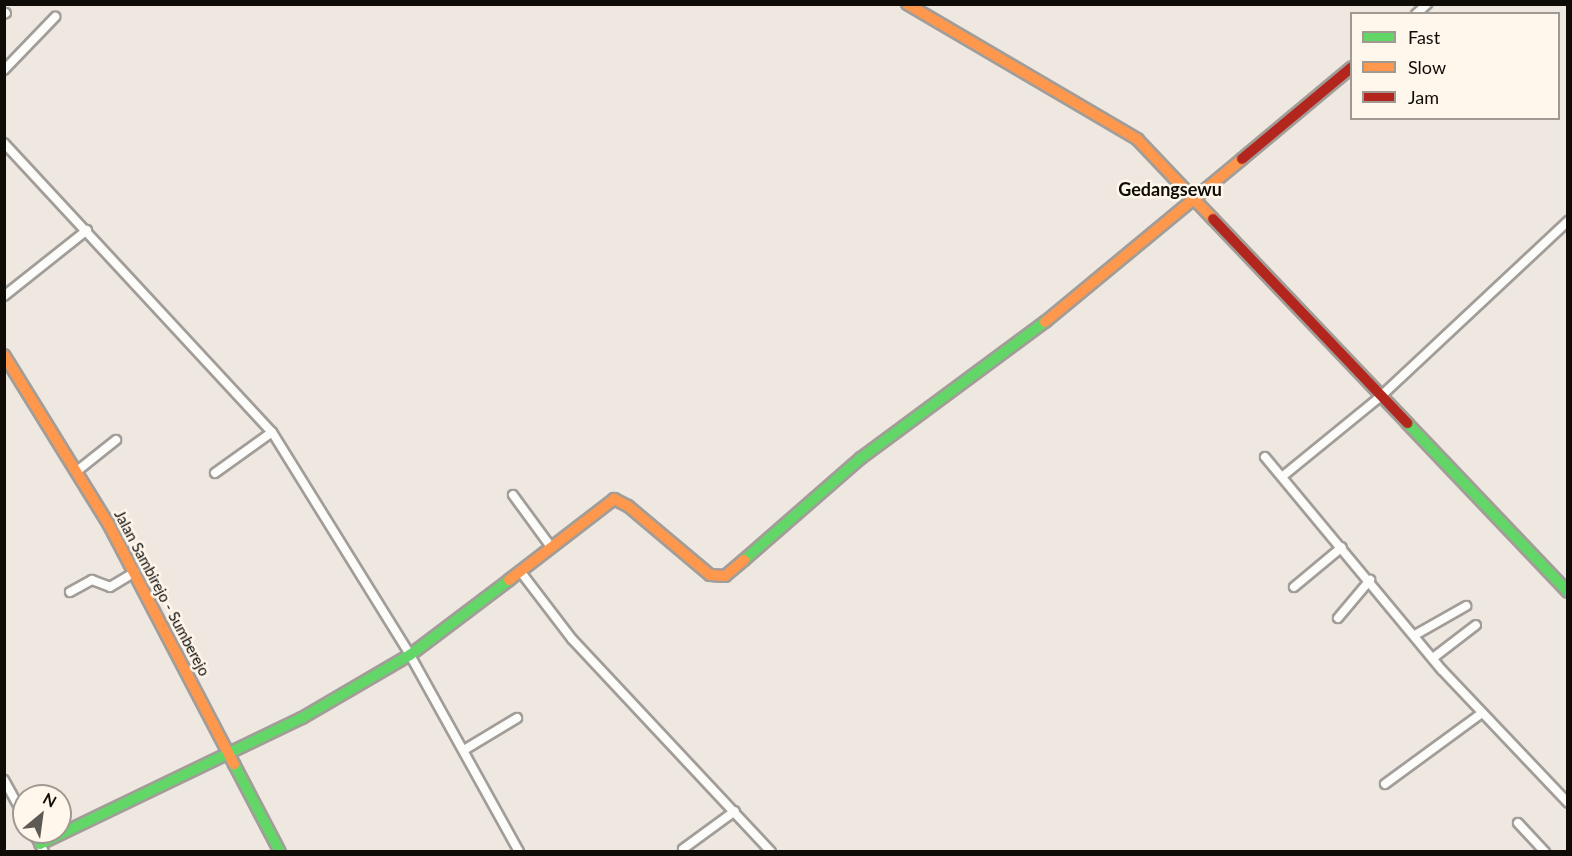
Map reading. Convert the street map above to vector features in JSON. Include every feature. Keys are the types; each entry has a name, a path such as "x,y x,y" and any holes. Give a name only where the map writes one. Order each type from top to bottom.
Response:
{"street":[{"path":"907,4 1137,139 1193,201 1568,592"},
{"path":"4,70 55,17"},
{"path":"42,848 228,752 302,718 410,655 614,499 628,506 710,575 725,576 861,458 1067,305 1350,69"},
{"path":"4,143 272,432 410,655 519,852"},
{"path":"1283,477 1380,397 1568,221"},
{"path":"4,296 87,230"},
{"name":"Jalan Sambirejo - Sumberejo","path":"4,355 77,471 135,573 280,852"},
{"path":"215,473 272,432"},
{"path":"77,471 116,440"},
{"path":"1265,457 1433,658 1568,803"},
{"path":"513,495 551,546"},
{"path":"1294,587 1342,547"},
{"path":"520,571 572,639 771,852"},
{"path":"70,592 92,580 108,587 135,573"},
{"path":"1338,618 1370,580"},
{"path":"1415,635 1466,606"},
{"path":"1433,658 1476,625"},
{"path":"1386,784 1482,713"},
{"path":"464,750 517,718"},
{"path":"4,780 12,794"},
{"path":"683,849 735,811"},
{"path":"1518,823 1545,852"}],"traffic: fast":[{"path":"744,560 861,458 1045,322"},
{"path":"1407,423 1568,592"},
{"path":"72,829 302,718 410,655 509,580"},
{"path":"234,764 280,852"}],"traffic: slow":[{"path":"907,4 1137,139 1213,219"},
{"path":"1045,322 1242,159"},
{"path":"4,355 109,525 234,764"},
{"path":"509,580 614,499 628,506 710,575 725,576 744,560"}],"traffic: jam":[{"path":"1242,159 1350,69"},
{"path":"1213,219 1407,423"}],"district":[{"name":"Gedangsewu","path":"1170,189"}]}
